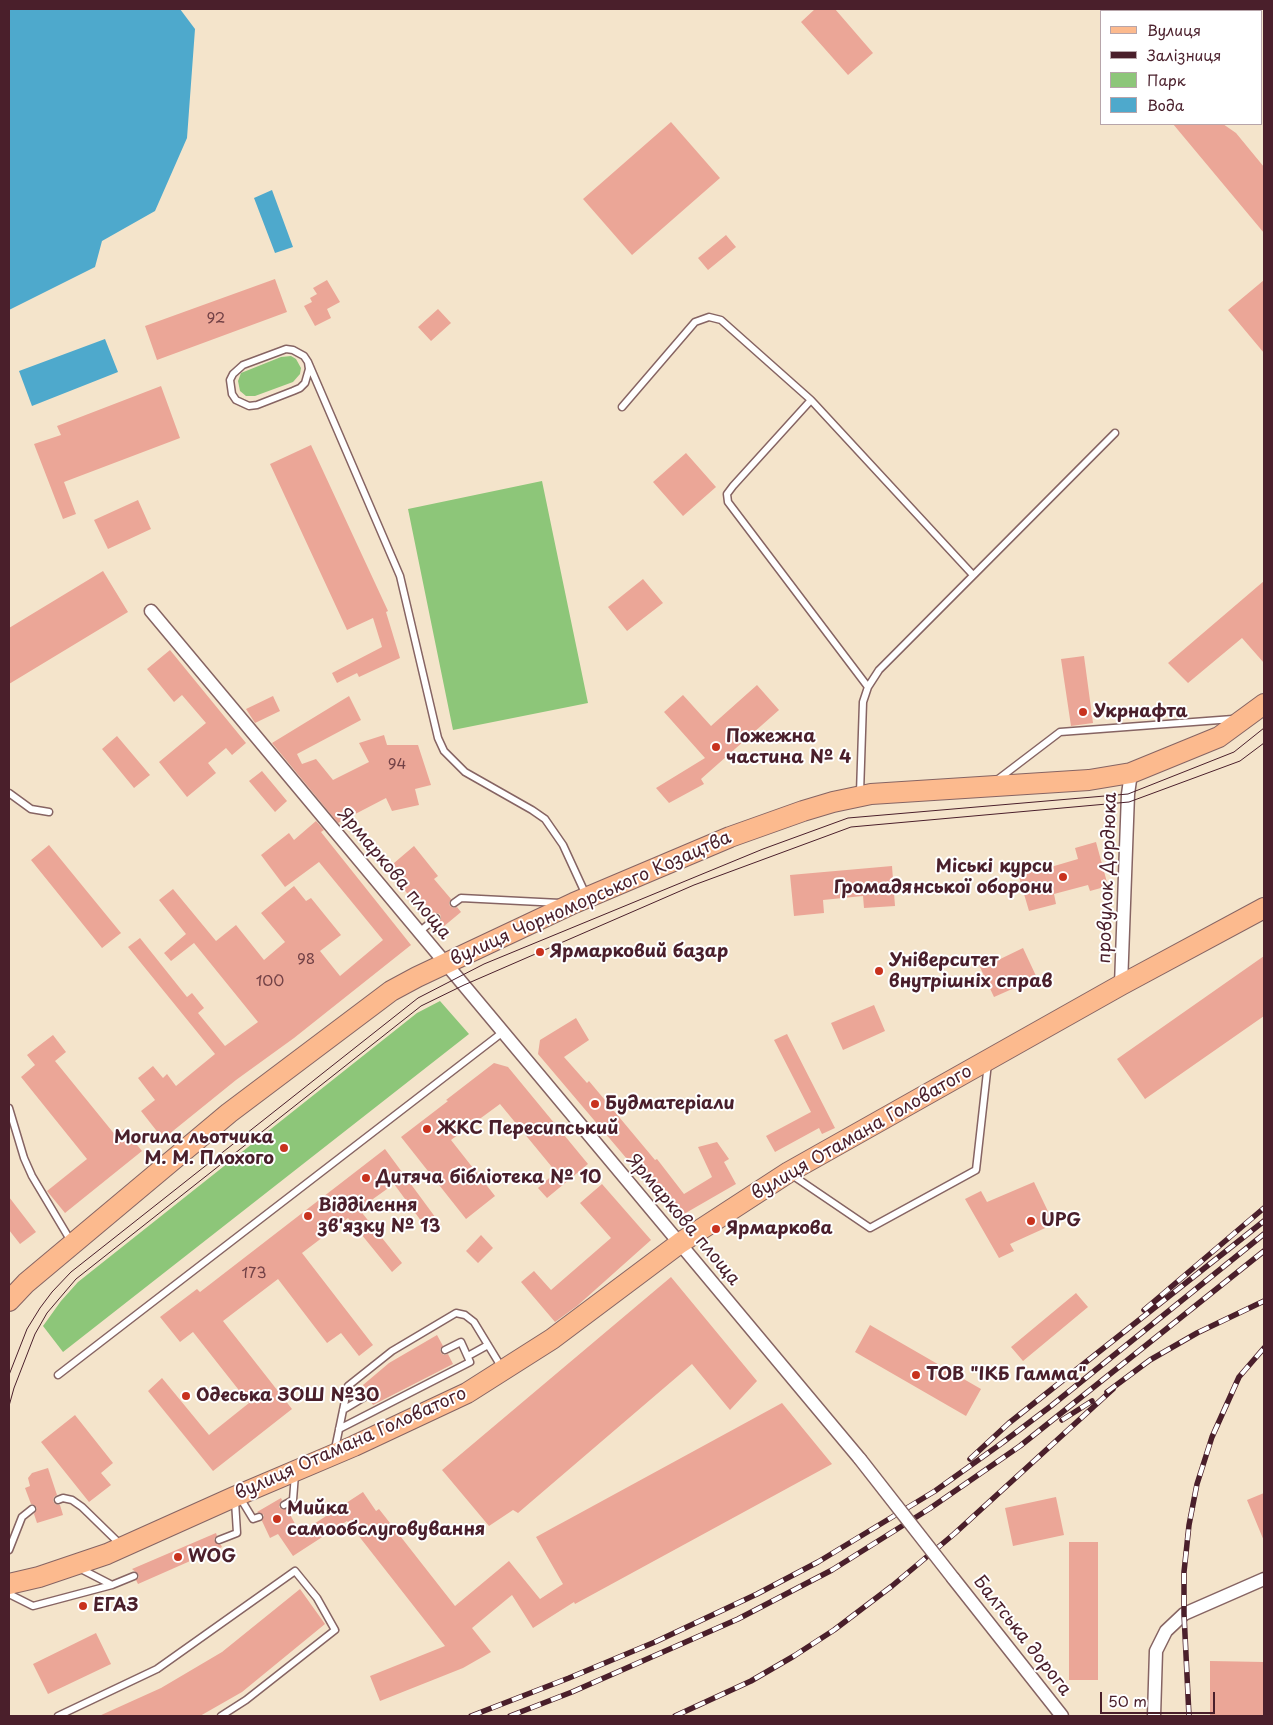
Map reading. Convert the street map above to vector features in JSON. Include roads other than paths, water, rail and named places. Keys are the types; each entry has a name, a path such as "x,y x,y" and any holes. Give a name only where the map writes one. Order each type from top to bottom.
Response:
{"main road":[{"name":"вулиця Чорноморського Козацтва","path":"9,1301 26,1283 229,1113 391,991 446,964 581,901 730,837 803,811 871,794 1089,780 1131,773 1219,737 1264,704"},
{"name":"вулиця Отамана Головатого","path":"9,1584 39,1577 123,1547 236,1496 334,1455 467,1393 552,1339 680,1243 789,1172 1121,985 1264,908"}],"street":[{"name":"Ярмаркова площа","path":"151,612 860,1459 953,1578"},
{"name":"провулок Дордюка","path":"1121,985 1128,794 1131,773"},
{"name":"Балтська дорога","path":"953,1578 1062,1716"},
{"path":"1154,1716 1156,1651 1166,1631 1184,1614 1264,1579"}],"lane":[{"path":"622,407 695,322 709,317 722,320 811,400 974,575"},
{"path":"308,362 308,376 300,388 293,391 250,406 236,400 232,394 230,387 233,374 243,365 286,349 299,352 308,362 400,576 438,738 444,751 465,772 545,819 563,845 581,901 461,898 454,903"},
{"path":"811,400 733,486 727,494 728,502 868,687"},
{"path":"860,797 863,702 868,687 880,670 1115,433"},
{"path":"988,787 1060,732 1247,718"},
{"path":"9,793 31,809 49,812"},
{"path":"419,932 436,918"},
{"path":"58,1375 503,1032"},
{"path":"789,1172 870,1228 976,1170 989,1060"},
{"path":"9,1108 24,1158 32,1176 72,1244"},
{"path":"334,1455 348,1386 392,1351 456,1313 465,1314 474,1322 503,1370"},
{"path":"339,1429 470,1362 461,1342 445,1350"},
{"path":"468,1356 488,1345"},
{"path":"343,1410 368,1395"},
{"path":"284,1505 293,1500 296,1471"},
{"path":"236,1496 253,1519 259,1517"},
{"path":"219,1540 237,1533 236,1496"},
{"path":"58,1500 63,1498 72,1500 82,1507 123,1547"},
{"path":"9,1550 22,1517 32,1509"},
{"path":"74,1565 112,1585"},
{"path":"58,1716 157,1669 295,1571 317,1598 335,1630 246,1700 221,1716"},
{"path":"9,1594 33,1606 112,1585 134,1576"}],"water":[{"path":"9,9 180,9 195,29 187,138 155,211 102,241 95,267 9,310"},
{"path":"272,190 293,247 275,253 254,198"},
{"path":"105,339 118,372 32,406 19,371"}],"tram line":[{"path":"9,1375 27,1329 52,1292 71,1272 418,998 484,964 763,849 848,818 1128,794 1234,752 1264,728"},
{"path":"9,1406 35,1334 47,1313 76,1279 421,1006 464,985 694,885 851,827 1129,802 1240,761 1264,743"}],"railway":[{"path":"1144,1310 1264,1208"},
{"path":"970,1459 1009,1423 1264,1221"},
{"path":"471,1716 655,1642 757,1594 818,1562 935,1491 1051,1406 1264,1234"},
{"path":"510,1716 572,1692 738,1619 832,1570 929,1509 1020,1446 1264,1251"},
{"path":"1107,1392 1150,1360 1197,1333 1264,1301"},
{"path":"1189,1716 1184,1572 1189,1525 1197,1484 1212,1437 1239,1377 1264,1348"},
{"path":"675,1716 751,1681 834,1630 892,1586 954,1534 1113,1389"},
{"path":"1062,1420 1092,1401"}],"place":[{"name":"Укрнафта","path":"1083,712"},
{"name":"Пожежна частина № 4","path":"716,747"},
{"name":"Міські курси Громадянської оборони","path":"1063,877"},
{"name":"Ярмарковий базар","path":"540,952"},
{"name":"Університет внутрішніх справ","path":"879,971"},
{"name":"Будматеріали","path":"595,1104"},
{"name":"ЖКС Пересипський","path":"427,1129"},
{"name":"Могила льотчика М. М. Плохого","path":"284,1148"},
{"name":"Дитяча бібліотека № 10","path":"366,1178"},
{"name":"Відділення зв'язку № 13","path":"308,1216"},
{"name":"UPG","path":"1031,1221"},
{"name":"Ярмаркова","path":"716,1229"},
{"name":"ТОВ \"ІКБ Гамма\"","path":"916,1375"},
{"name":"Одеська ЗОШ №30","path":"186,1396"},
{"name":"Мийка самообслуговування","path":"277,1519"},
{"name":"WOG","path":"178,1557"},
{"name":"ЕГАЗ","path":"83,1606"}]}
